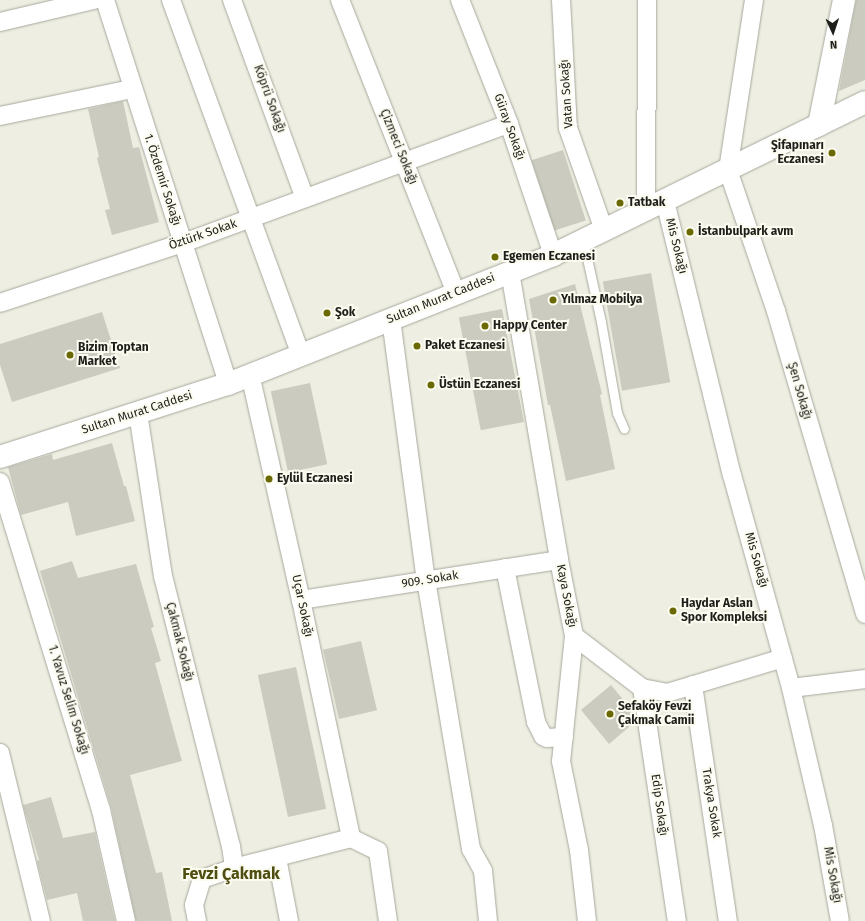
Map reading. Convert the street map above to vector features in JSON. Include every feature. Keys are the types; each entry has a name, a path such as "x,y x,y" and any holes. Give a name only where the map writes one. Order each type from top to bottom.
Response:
{"street":[{"path":"0,22 94,0"},
{"name":"1. Özdemir Sokağı","path":"105,0 132,89 228,384"},
{"path":"171,0 301,355"},
{"name":"Köprü Sokağı","path":"232,0 305,198"},
{"name":"Çizmeci Sokağı","path":"340,0 456,293"},
{"name":"Güray Sokağı","path":"460,0 509,124 553,255"},
{"name":"Vatan Sokağı","path":"561,0 568,128 604,230"},
{"name":"Mis Sokağı","path":"647,0 656,205 791,688 823,825 840,921"},
{"path":"728,170 754,0"},
{"path":"819,125 844,0"},
{"path":"0,116 132,89"},
{"name":"Sultan Murat Caddesi","path":"0,457 228,384 553,255 865,102"},
{"name":"Öztürk Sokak","path":"0,303 183,243 509,124"},
{"name":"Şen Sokağı","path":"728,170 776,311 865,614"},
{"name":"Kaya Sokağı","path":"510,272 558,560 574,636 561,761 579,850 588,921"},
{"path":"390,319 426,580 471,849 483,871 488,921"},
{"name":"Uçar Sokağı","path":"250,374 301,600 351,838"},
{"name":"Çakmak Sokağı","path":"138,412 163,576 230,846 234,868"},
{"name":"1. Yavuz Selim Sokağı","path":"0,482 101,810 126,921"},
{"name":"909. Sokak","path":"301,600 558,560"},
{"path":"505,568 536,722 543,736 547,738 564,737"},
{"path":"574,636 642,688 667,693 783,658"},
{"path":"791,688 865,679"},
{"name":"Trakya Sokak","path":"693,685 728,921"},
{"name":"Edip Sokağı","path":"642,688 677,921"},
{"path":"0,753 41,921"},
{"path":"197,921 194,905 202,879 234,868 351,838 378,851 388,921"},
{"path":"277,858 289,921"}],"lane":[{"path":"583,240 601,322 617,413 624,429"}],"building":[{"path":"856,0 865,0 865,80 839,91"},
{"path":"123,101 133,148 139,147 159,222 112,235 105,210 110,209 97,158 99,157 88,109"},
{"path":"563,150 586,220 554,231 532,160"},
{"path":"651,273 670,382 622,391 603,282"},
{"path":"575,284 602,394 600,395 615,469 566,481 550,405 548,405 529,299"},
{"path":"502,309 524,422 481,430 459,317"},
{"path":"102,312 120,368 12,402 0,365 0,344"},
{"path":"310,383 327,464 288,473 271,391"},
{"path":"112,443 124,486 126,486 135,521 76,536 68,502 21,515 8,467 52,454 53,460"},
{"path":"72,561 78,578 136,564 154,627 151,628 161,661 155,663 182,761 130,775 156,873 162,872 172,921 136,921 111,807 40,571"},
{"path":"361,641 377,710 339,719 323,650"},
{"path":"296,667 326,809 288,817 258,675"},
{"name":"Sefaköy Fevzi Çakmak Camii","path":"611,685 635,714 636,721 609,744 581,710"},
{"path":"51,797 63,838 95,832 115,921 83,921 77,893 47,900 37,861 39,860 23,805"}],"place":[{"name":"Şifapınarı Eczanesi","path":"832,153"},
{"name":"Tatbak","path":"620,203"},
{"name":"İstanbulpark avm","path":"690,232"},
{"name":"Egemen Eczanesi","path":"495,257"},
{"name":"Yılmaz Mobilya","path":"553,300"},
{"name":"Şok","path":"327,313"},
{"name":"Happy Center","path":"485,326"},
{"name":"Paket Eczanesi","path":"417,346"},
{"name":"Bizim Toptan Market","path":"70,355"},
{"name":"Üstün Eczanesi","path":"431,385"},
{"name":"Eylül Eczanesi","path":"269,479"},
{"name":"Haydar Aslan Spor Kompleksi","path":"673,611"},
{"name":"Sefaköy Fevzi Çakmak Camii","path":"610,714"}],"district":[{"name":"Fevzi Çakmak","path":"231,874"}]}
